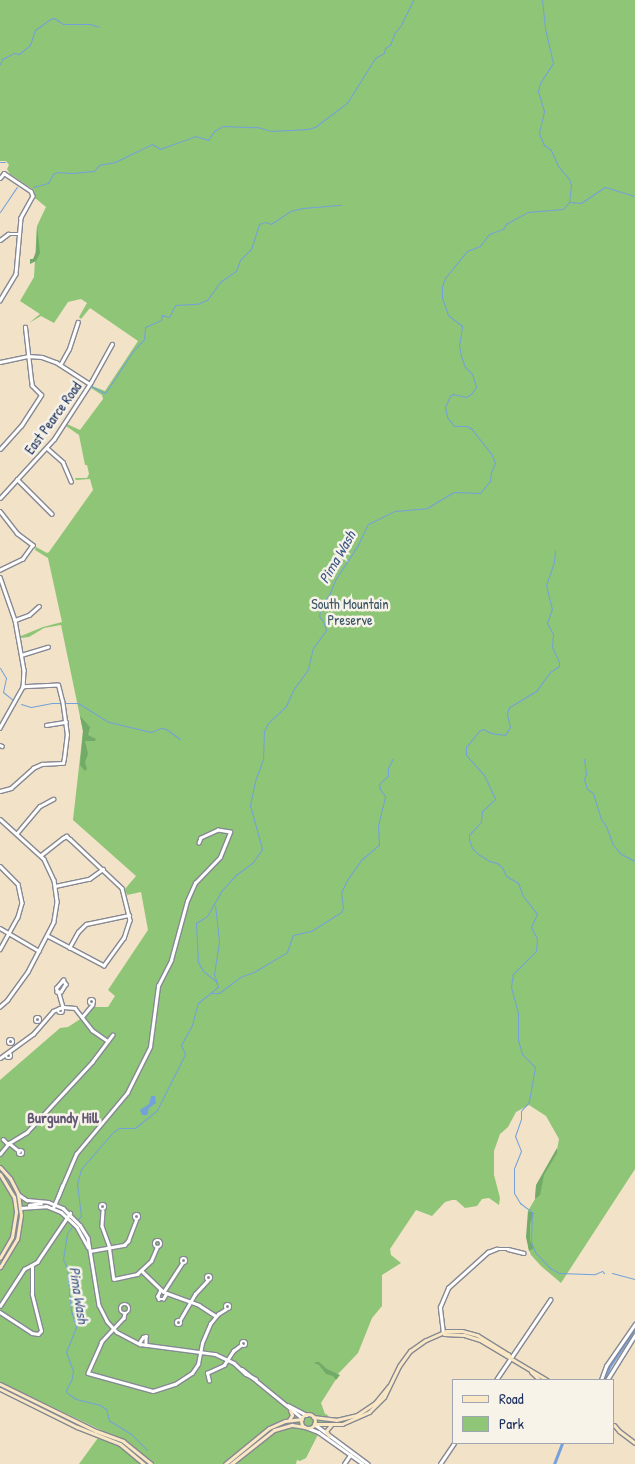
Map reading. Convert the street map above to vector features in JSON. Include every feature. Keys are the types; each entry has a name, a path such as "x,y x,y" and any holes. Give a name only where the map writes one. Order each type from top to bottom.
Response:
{"main road":[{"path":"0,1166 10,1178 18,1194 21,1206 21,1222 17,1239 0,1267"},
{"path":"0,1174 10,1189 16,1206 14,1232 0,1258"},
{"path":"228,1463 274,1430 292,1425 306,1428 314,1424 347,1422 369,1412 384,1397 399,1366 410,1351 426,1340 443,1333 462,1331 477,1335 508,1354 539,1379"},
{"path":"530,1371 546,1379"},
{"path":"0,1384 78,1425 123,1441 151,1464"},
{"path":"228,1463 265,1430 290,1420 302,1419 306,1415 336,1420 357,1415 375,1403 390,1385"},
{"path":"0,1389 120,1444 144,1464"},
{"path":"290,1410 292,1415 290,1420"},
{"path":"313,1417 314,1424"},
{"path":"302,1419 306,1428"},
{"path":"329,1436 326,1431 332,1424"},
{"path":"615,1426 618,1431 635,1443"}],"street":[{"path":"0,178 4,173 32,191 33,196 22,214 16,274 0,301"},
{"path":"0,240 8,234 20,234"},
{"path":"60,365 69,349 78,322"},
{"path":"0,449 21,426 41,395 32,386 25,327"},
{"name":"East Pearce Road","path":"0,498 47,448 90,384 112,344"},
{"path":"0,362 28,356 49,359 90,384"},
{"path":"47,448 63,462 71,481"},
{"path":"17,479 52,514"},
{"path":"0,511 17,533 33,545 23,560 0,570"},
{"path":"0,576 14,620 24,670 22,687 0,728"},
{"path":"14,620 29,615 39,606"},
{"path":"21,655 48,647"},
{"path":"0,791 11,788 33,768 42,764 63,763 67,736 58,685 22,687"},
{"path":"46,725 66,722"},
{"path":"17,833 40,806 52,799"},
{"path":"0,818 41,855 52,873 55,886 56,912 39,951 13,993 0,1007"},
{"path":"53,1208 76,1154 127,1092 150,1047 157,990 171,960 182,914 192,887 218,860 230,832 218,830 200,838 199,843"},
{"path":"41,855 66,836 104,869 122,888 129,915 127,933 104,966 47,936"},
{"path":"0,866 14,878 21,893 22,903 18,917 0,949"},
{"path":"55,886 89,880 104,869"},
{"path":"69,948 78,932 86,924 129,915"},
{"path":"0,928 39,951"},
{"path":"60,993 56,989 63,980 66,983 60,993 61,1007"},
{"path":"82,1017 92,1005"},
{"path":"0,1058 53,1011 61,1007 75,1008 92,1030 108,1041"},
{"path":"0,1154 8,1143 27,1132 92,1062 112,1035"},
{"path":"3,1139 19,1150"},
{"path":"18,1194 29,1200 55,1204 76,1219 88,1238 98,1305 114,1328 126,1338 139,1344 200,1352 227,1359 256,1379 302,1419"},
{"path":"21,1206 48,1202"},
{"path":"16,1206 53,1208 68,1217 77,1227 90,1251"},
{"path":"103,1211 102,1226 109,1249 114,1279 133,1277 142,1271 151,1262 157,1247"},
{"path":"0,1306 24,1269 32,1267 37,1262 70,1213"},
{"path":"90,1251 121,1247 127,1243 136,1220"},
{"path":"443,1333 440,1307 448,1288 488,1252 496,1249 508,1249 524,1253"},
{"path":"163,1292 182,1263"},
{"path":"0,1312 32,1333 38,1334 41,1327 32,1294 32,1267"},
{"path":"142,1271 163,1292 192,1302 216,1316"},
{"path":"180,1320 200,1287 207,1280"},
{"path":"497,1379 550,1300"},
{"path":"125,1313 119,1310 120,1306 130,1307 130,1311 125,1313 124,1318 102,1342 88,1373 153,1391 186,1379 198,1364 207,1329 216,1316 226,1309"},
{"path":"601,1379 606,1366 635,1324"},
{"path":"607,1379 611,1370 635,1335"},
{"path":"139,1344 145,1336 148,1338 146,1345"},
{"path":"209,1381 207,1373 224,1365 227,1359 241,1345"},
{"path":"282,1401 306,1415"},
{"path":"314,1424 363,1464"},
{"path":"306,1428 318,1432 368,1464"},
{"path":"440,1464 453,1444"},
{"path":"344,1464 350,1454"}],"green space":[{"name":"South Mountain Preserve","path":"0,0 635,0 635,1169 561,1283 541,1266 531,1255 528,1247 530,1212 528,1211 535,1199 536,1187 557,1150 559,1139 546,1116 529,1105 516,1112 508,1127 500,1134 494,1151 494,1175 500,1198 499,1205 489,1198 482,1199 477,1206 465,1208 456,1200 452,1200 445,1202 432,1216 416,1210 390,1249 391,1255 401,1263 382,1275 382,1306 372,1318 358,1353 338,1374 336,1373 338,1376 321,1403 325,1414 328,1415 306,1458 300,1461 297,1460 296,1464 79,1464 103,1431 0,1382 0,1080 60,1028 68,1027 85,1016 92,1007 108,1007 115,996 108,990 148,930 141,892 127,895 125,889 136,876 73,820 83,731 61,625 44,628 29,637 21,638 21,636 43,627 62,622 48,558 35,550 36,547 47,553 49,552 93,490 90,479 76,480 75,478 87,478 89,474 87,465 85,465 79,435 66,426 67,424 80,430 103,399 102,395 91,388 92,386 105,391 138,341 90,308 81,319 79,317 87,303 81,299 68,302 54,323 41,316 29,323 40,314 20,301 34,277 37,226 46,207 35,198 34,190 10,174 7,169 9,165 6,161 0,161"},
{"path":"37,226 40,253 36,261 30,264 30,259 33,259 36,252"},
{"path":"80,716 90,727 88,735 96,739 95,741 85,741 88,754 85,762 87,769 85,771 80,765 83,731"},
{"path":"557,1148 557,1153 544,1175 540,1195 535,1199 536,1185"},
{"path":"528,1211 534,1213 530,1224 530,1241 534,1248 529,1251 526,1237"},
{"path":"316,1362 340,1375 336,1380 314,1363"}],"water":[{"path":"151,1096 155,1096 156,1103 149,1108 147,1115 142,1115 140,1110 149,1104"}],"waterway":[{"path":"33,187 48,183 53,174 58,172 94,171 99,165 115,162 152,144 160,149 195,136 208,140 214,131 223,126 257,127 271,131 315,127 347,103 375,58 384,53 385,48 390,45 413,0"},
{"name":"Pima Wash","path":"217,982 203,971 198,962 196,923 207,916 222,890 236,875 253,862 262,849 250,805 255,781 263,759 264,731 268,723 286,706 293,690 308,669 313,648 326,630 319,616 321,605 329,595 335,580 358,545 368,524 395,511 427,508 454,492 480,493 490,481 495,463 492,455 472,429 467,426 454,426 447,417 445,407 450,396 453,394 466,397 476,387 472,374 465,367 461,356 459,346 462,326 448,315 442,298 442,286 445,278 467,251 480,246 489,234 503,229 506,224 528,212 563,209 569,202 571,185 569,179 558,166 551,150 544,145 539,133 544,111 538,91 540,83 553,63 545,28 542,0"},
{"path":"0,64 2,59 14,53 19,54 30,45 35,30 50,19 54,18 63,24 90,24 99,27"},
{"path":"0,162 5,162"},
{"path":"0,212 17,187"},
{"path":"569,202 581,203 605,187 635,196"},
{"path":"91,386 104,393 106,392 133,351 144,339 145,327 161,320 162,315 169,317 175,305 197,304 207,300 220,282 236,271 240,260 251,249 259,224 265,222 271,224 290,211 341,205"},
{"path":"555,550 554,562 546,585 552,609 547,623 553,634 552,647 559,666 550,672 536,691 509,707 507,714 510,727 505,735 491,733 483,729 479,731 466,747 466,755 484,775 495,799 482,811 481,822 469,835 469,839 472,848 478,854 489,861 497,863 502,867 506,876 518,883 523,896 537,914 531,927 537,939 536,951 513,974 511,987 518,1014 518,1040 522,1054 535,1067 529,1102 521,1111 521,1119 515,1136 521,1151 514,1168 514,1193 520,1203 532,1212 531,1242 535,1252 550,1268 559,1273 595,1274 602,1271 604,1273"},
{"path":"0,668 6,678 3,692 13,700"},
{"path":"21,704 31,707 51,703 78,703 109,722 151,732 161,728 166,729 180,739"},
{"path":"211,993 219,993 240,977 254,972 287,952 293,935 311,931 341,912 343,907 341,893 347,880 361,860 379,845 378,825 385,796 379,784 388,776 388,768 393,758"},
{"path":"584,759 586,774 584,779 587,789 593,793 601,819 606,826 613,845 621,854 635,861"},
{"name":"Pima Wash","path":"147,1450 131,1434 109,1420 106,1409 100,1405 76,1399 67,1393 66,1390 73,1371 66,1352 76,1327 71,1311 67,1268 63,1259 67,1233 81,1216 77,1184 81,1169 113,1132 119,1128 135,1128 157,1110 185,1054 181,1045 192,1025 198,1003 218,987 214,974 219,942 215,905"},
{"path":"612,1273 635,1279"},
{"path":"603,1379 609,1367 635,1328"},
{"path":"554,1464 562,1444"}],"district":[{"name":"Burgundy Hill","path":"63,1118"}]}
